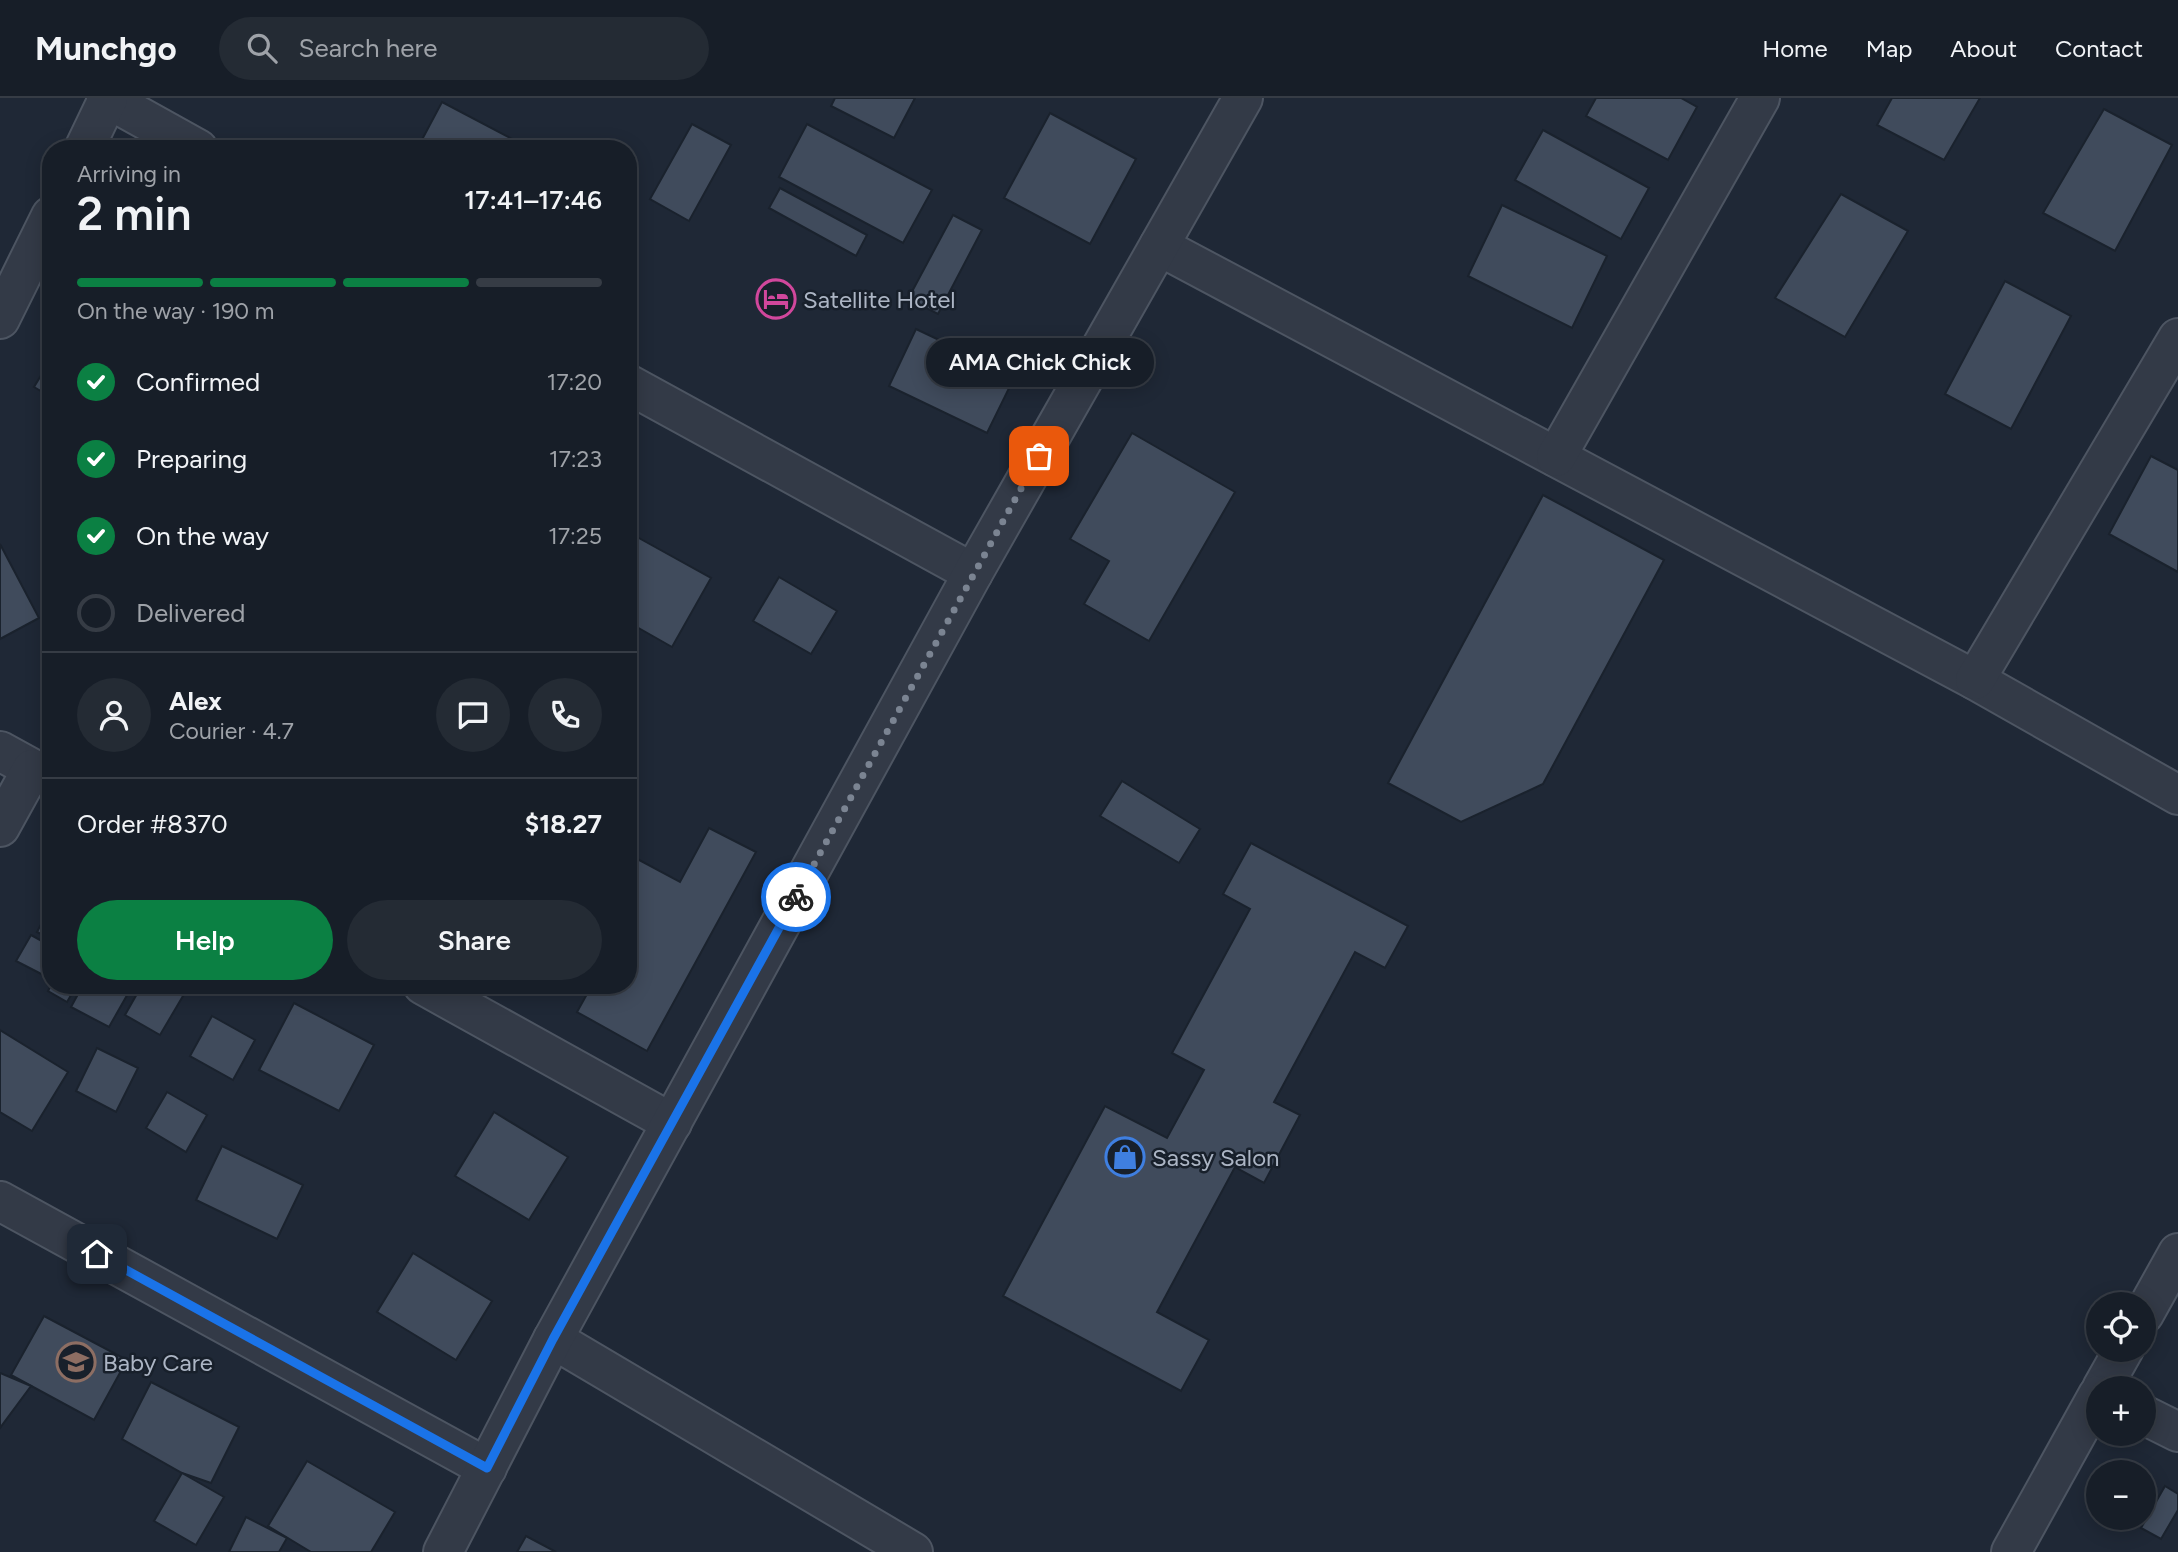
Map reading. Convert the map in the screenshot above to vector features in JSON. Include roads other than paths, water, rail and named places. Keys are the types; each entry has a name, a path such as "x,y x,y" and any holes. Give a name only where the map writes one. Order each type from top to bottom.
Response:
{"street":[{"path":"443,1552 553,1339 973,573 1243,98"},
{"path":"1556,457 1760,98"},
{"path":"88,140 107,99 182,140"},
{"path":"0,319 42,234"},
{"path":"1159,246 1975,680 2178,794"},
{"path":"1975,680 2178,338"},
{"path":"637,389 973,573"},
{"path":"0,827 28,766"},
{"path":"439,994 672,1123"},
{"path":"0,1201 487,1468"},
{"path":"2156,1292 2178,1253"},
{"path":"553,1339 912,1552"},
{"path":"2011,1552 2086,1417"},
{"path":"2156,1421 2178,1433"}],"place":[{"name":"Satellite Hotel","path":"776,299"},
{"name":"AMA Chick Chick","path":"1039,456"},
{"name":"Sassy Salon","path":"1125,1157"},
{"name":"Baby Care","path":"76,1362"}]}
